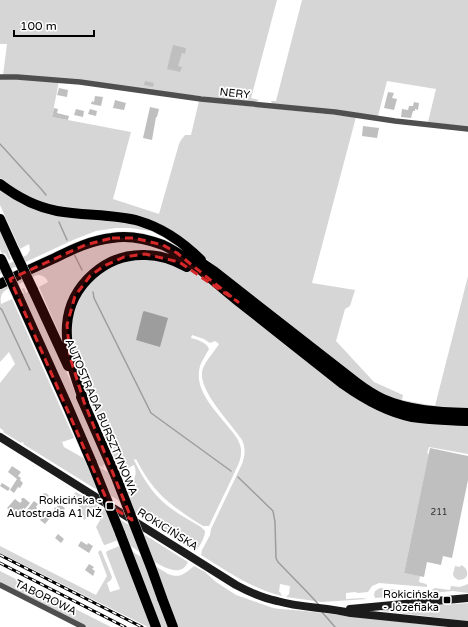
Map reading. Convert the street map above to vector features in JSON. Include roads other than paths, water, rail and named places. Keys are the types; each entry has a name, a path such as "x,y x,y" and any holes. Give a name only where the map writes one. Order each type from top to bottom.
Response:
{"highway":[{"path":"0,184 22,199 48,209 126,218 152,226 164,231 191,250 215,272"},
{"name":"AUTOSTRADA BURSZTYNOWA","path":"0,219 84,402 116,477 172,627"},
{"path":"0,276 86,237 99,233 122,230 145,233 163,238 180,247 215,272 350,378 376,395 402,406 437,412 468,413"},
{"path":"0,284 85,245 103,239 130,237 152,241 177,253 360,396 390,411 413,417 433,420 468,421"},
{"path":"84,402 68,347 66,333 67,321 72,302 78,291 90,276 104,266 118,259 130,256 145,254 164,257 179,262 238,302"},
{"path":"0,258 92,463 132,562 156,627"}],"main road":[{"name":"ROKICIŃSKA","path":"0,437 214,571 249,591 277,602 335,609 376,607 468,598"},
{"name":"ROKICIŃSKA","path":"335,609 351,613 468,625"}],"street":[{"name":"NERY","path":"0,77 80,82 201,99 335,112 395,121 468,129"},
{"name":"TABOROWA","path":"0,586 83,627"}],"waterway":[{"path":"0,144 46,195"},
{"path":"59,222 67,240"},
{"path":"74,254 82,270"},
{"path":"93,292 94,298 151,413 231,471"},
{"path":"0,308 30,370"},
{"path":"238,477 273,511 275,522 276,558 278,562 319,605"},
{"path":"322,612 335,627"}],"railway":[{"path":"0,555 142,627"},
{"path":"0,563 125,627"}],"place":[{"name":"Rokicińska - Autostrada A1 NŻ","path":"110,506"},
{"name":"Rokicińska - Józefiaka","path":"447,600"}]}
